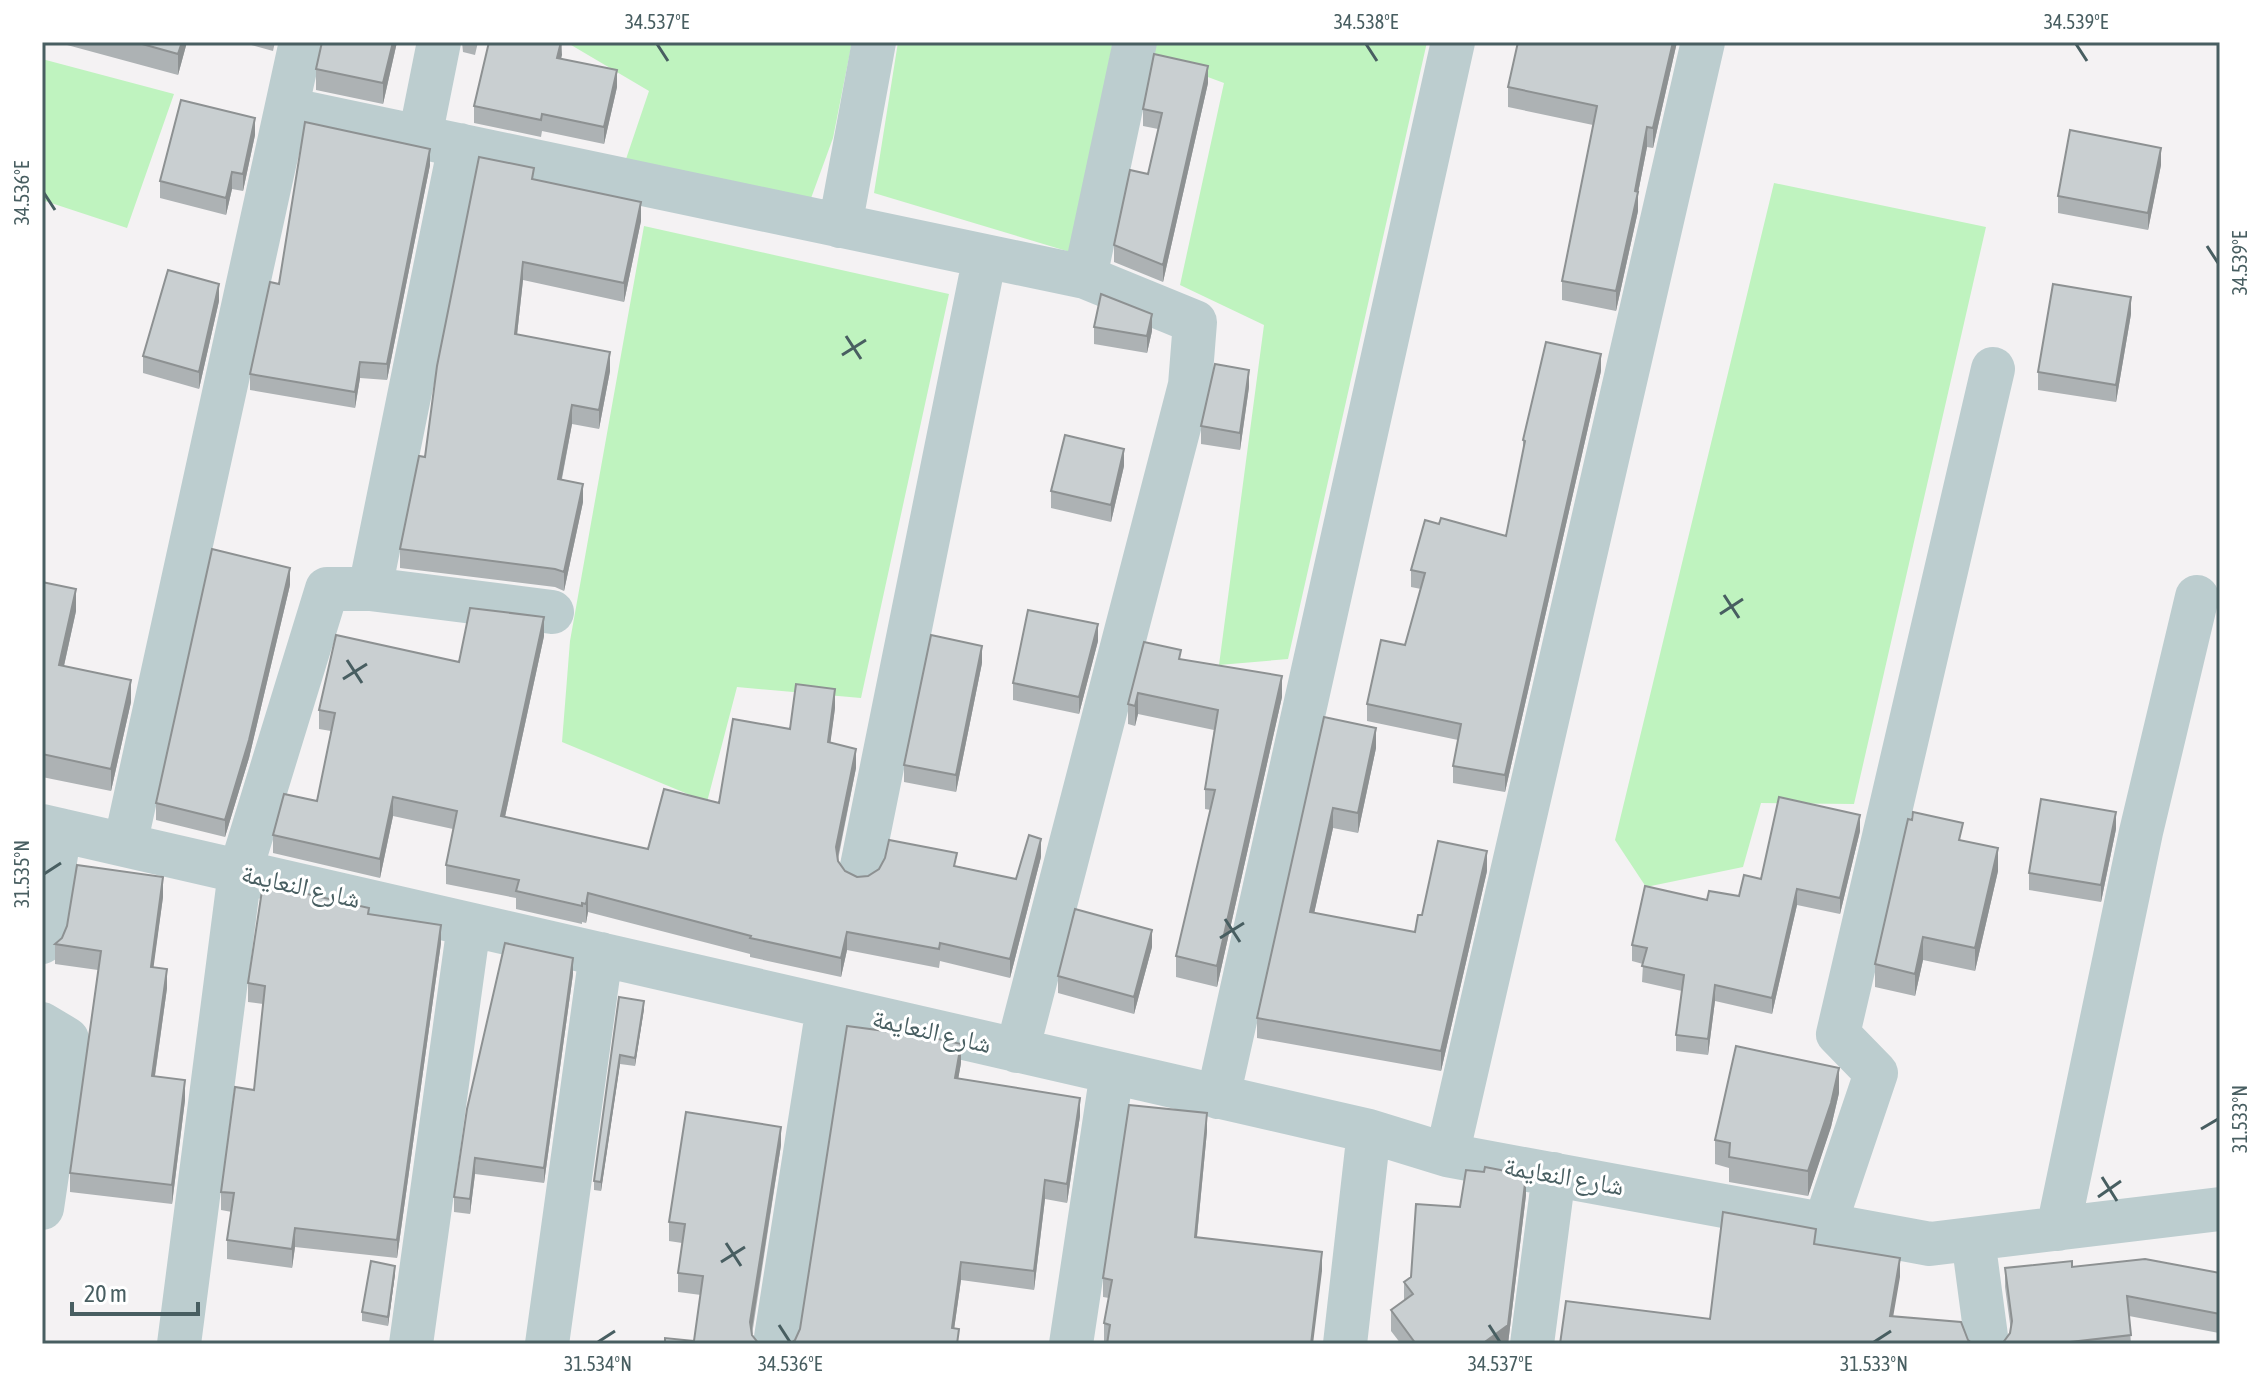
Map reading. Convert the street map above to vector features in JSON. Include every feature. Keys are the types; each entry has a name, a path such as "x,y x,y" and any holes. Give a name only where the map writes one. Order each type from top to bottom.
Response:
{"street":[{"path":"125,845 301,42"},
{"path":"370,589 440,141 439,42"},
{"path":"840,226 874,42"},
{"path":"1085,277 1135,42"},
{"path":"1218,1097 1453,42"},
{"path":"1447,1155 1703,42"},
{"path":"287,109 1085,277 1195,322 1190,385 1017,1051"},
{"path":"861,871 985,256"},
{"path":"1825,1224 1876,1073 1838,1034 1993,369"},
{"path":"179,1344 240,872 327,589 370,589 552,612"},
{"path":"2058,1229 2141,832 2197,597"},
{"path":"42,942 51,828"},
{"name":"شارع النعايمة","path":"51,828 1369,1131 1447,1155 1930,1244 2220,1209"},
{"path":"411,1344 469,925"},
{"path":"547,1344 601,954"},
{"path":"775,1344 828,1007"},
{"path":"42,1024 67,1039 42,1208"},
{"path":"1071,1344 1112,1072"},
{"path":"1345,1344 1369,1131"},
{"path":"1532,1344 1554,1174"},
{"path":"1973,1239 1987,1344"}],"green space":[{"path":"566,42 852,42 833,138 810,201 625,162 649,91"},
{"path":"898,42 1113,42 1070,252 874,193"},
{"path":"1154,42 1427,42 1288,659 1219,665 1264,325 1180,285 1224,83 1151,56"},
{"path":"42,59 174,94 127,228 42,200"},
{"path":"1774,183 1986,227 1854,804 1761,803 1743,867 1646,887 1615,840"},
{"path":"644,226 949,294 861,698 737,687 707,802 562,742 570,641"}],"building":[{"path":"135,42 182,42 178,54"},
{"path":"322,42 393,42 383,83 316,69"},
{"path":"489,42 561,42 557,58 617,70 604,127 542,114 541,120 474,106"},
{"path":"1518,42 1673,42 1653,128 1647,127 1635,191 1638,192 1616,291 1562,281 1597,106 1508,87"},
{"path":"1154,54 1208,66 1163,265 1114,245 1130,170 1148,174 1162,113 1143,109"},
{"path":"181,100 255,118 243,174 232,172 226,198 160,181"},
{"path":"305,122 430,149 387,364 360,362 355,392 250,374 270,282 279,284"},
{"path":"2070,130 2161,148 2148,213 2058,196"},
{"path":"479,157 534,168 532,179 641,202 624,283 523,262 515,334 610,352 599,410 572,405 558,479 583,484 564,572 400,549 419,456 425,457 437,366"},
{"path":"168,270 219,284 199,372 143,356"},
{"path":"2053,284 2131,297 2116,385 2038,372"},
{"path":"1101,294 1152,314 1147,336 1094,327"},
{"path":"1546,342 1601,354 1505,775 1453,766 1461,724 1367,704 1381,640 1405,645 1425,573 1411,570 1425,520 1439,524 1441,518 1506,536 1523,440"},
{"path":"1215,364 1249,370 1240,433 1201,426"},
{"path":"1065,435 1124,449 1111,505 1051,491"},
{"path":"212,549 290,568 249,740 225,820 156,803"},
{"path":"42,582 76,589 59,665 131,680 111,769 42,754"},
{"path":"470,608 544,617 501,816 648,849 664,789 719,803 733,719 790,729 796,684 835,689 828,742 856,749 836,847 838,861 845,871 857,877 868,876 879,869 889,840 957,853 954,866 1016,879 1029,835 1041,839 1010,959 940,943 939,949 847,932 841,958 750,938 588,893 586,904 582,903 582,906 516,891 519,880 446,865 457,811 393,797 380,859 273,835 284,794 317,801 335,713 319,710 336,635 459,662"},
{"path":"1028,610 1098,624 1079,697 1013,683"},
{"path":"931,635 982,646 956,775 904,765"},
{"path":"1144,642 1181,650 1179,659 1282,676 1217,966 1176,956 1215,790 1205,789 1218,710 1138,693 1135,706 1128,704"},
{"path":"1324,717 1376,728 1358,813 1333,808 1310,912 1415,932 1418,915 1422,915 1438,841 1487,851 1441,1051 1257,1018"},
{"path":"1779,797 1860,815 1840,898 1797,889 1772,998 1715,985 1708,1039 1676,1035 1684,975 1642,966 1647,948 1632,945 1645,886 1707,900 1709,891 1739,896 1744,875 1761,879"},
{"path":"2041,799 2116,812 2101,885 2029,873"},
{"path":"1913,812 1963,823 1959,840 1998,848 1975,948 1923,937 1915,974 1875,964 1908,819 1912,820"},
{"path":"77,865 163,877 151,967 167,969 152,1076 185,1080 172,1185 70,1173 101,951 55,944 62,938 67,926"},
{"path":"263,884 369,908 368,914 441,925 397,1240 295,1228 292,1249 227,1240 234,1193 221,1192 235,1087 254,1090 265,986 248,983"},
{"path":"1075,909 1152,930 1134,997 1058,976"},
{"path":"505,943 573,958 544,1168 475,1158 470,1199 454,1197 467,1109"},
{"path":"619,997 644,1001 635,1058 620,1055 601,1182 594,1181"},
{"path":"847,1026 893,1032 893,1029 961,1044 955,1078 1080,1098 1067,1184 1045,1180 1034,1271 961,1262 952,1328 959,1329 957,1344 790,1344 800,1329"},
{"path":"1736,1046 1839,1068 1831,1103 1808,1171 1729,1157 1730,1143 1715,1140"},
{"path":"1129,1105 1207,1113 1195,1237 1322,1252 1311,1344 1107,1344 1110,1325 1104,1323 1112,1280 1103,1278"},
{"path":"686,1112 781,1127 750,1322 752,1335 759,1344 665,1344 665,1338 694,1341 703,1276 678,1273 685,1224 669,1222"},
{"path":"1485,1167 1526,1175 1508,1325 1482,1344 1416,1344 1391,1310 1413,1294 1404,1282 1411,1277 1416,1204 1460,1207 1466,1170 1484,1172"},
{"path":"1723,1212 1816,1229 1814,1244 1900,1258 1890,1316 1961,1322 1968,1340 1973,1344 1560,1344 1566,1301 1710,1319"},
{"path":"2145,1259 2220,1273 2220,1314 2127,1296 2131,1335 2062,1344 2002,1344 2010,1333 2012,1321 2005,1268 2072,1261 2072,1267"},
{"path":"371,1261 395,1266 388,1317 362,1312"}]}
